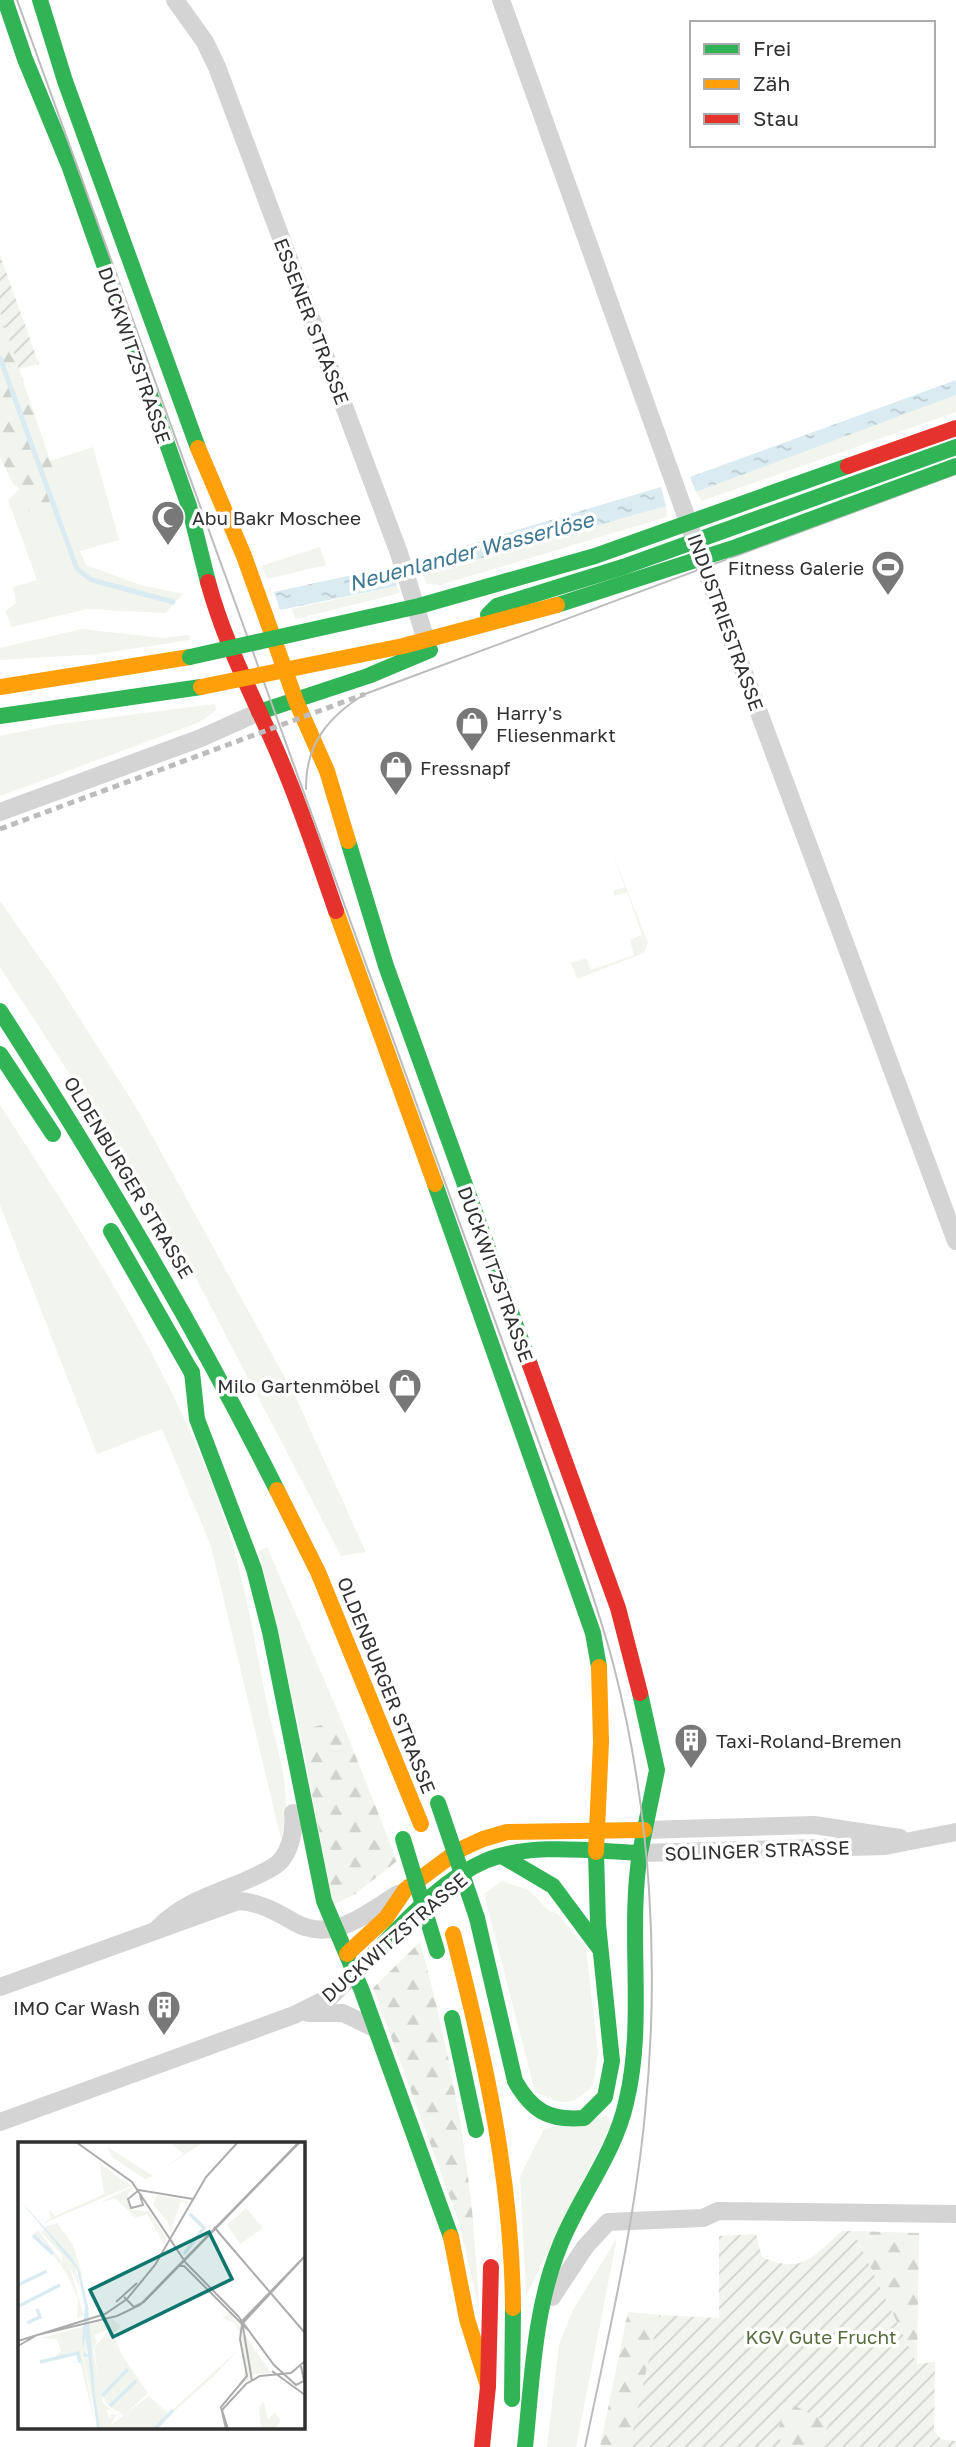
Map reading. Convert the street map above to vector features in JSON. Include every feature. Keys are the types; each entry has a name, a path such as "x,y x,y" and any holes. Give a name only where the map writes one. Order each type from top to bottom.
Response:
{"main road":[{"name":"DUCKWITZSTRASSE","path":"5,0 25,59 70,168 189,506 211,592 237,668 305,817 335,909 456,1238 593,1633 599,1662 601,1706 596,1852 502,1856 484,1861 438,1895 355,1973"},
{"name":"DUCKWITZSTRASSE","path":"40,0 65,81 208,475 244,556 296,701 327,771 386,966 621,1620 645,1708 657,1770 632,1888 636,1997 626,2103 605,2164 558,2249 543,2302 525,2447"},
{"path":"0,687 190,657 419,606 595,556 956,428"},
{"path":"258,712 296,701 468,635 497,606 695,541 956,447"},
{"path":"0,716 201,687 344,659 602,592 697,561 956,466"},
{"name":"OLDENBURGER STRASSE","path":"0,1011 98,1164 180,1303 290,1514 368,1689 425,1837 487,2067 505,2166 513,2271 511,2414"},
{"path":"0,1054 65,1153"},
{"path":"104,1218 210,1405"},
{"path":"192,1372 197,1419 254,1569 293,1734 308,1835 324,1901 355,1973 440,2202 454,2247 467,2319 488,2386"},
{"path":"290,1514 329,1559 335,1570"},
{"path":"436,1797 477,1918 515,2081 528,2106 550,2119 583,2118 605,2097 610,2082 612,2061 600,1950 596,1852"},
{"name":"DUCKWITZSTRASSE","path":"347,1954 386,1918 405,1890 459,1850 507,1832 597,1829"},
{"name":"SOLINGER STRASSE","path":"597,1829 644,1830"},
{"path":"400,1833 438,1958"},
{"name":"SOLINGER STRASSE","path":"596,1852 640,1853"},
{"path":"502,1856 511,1864 530,1869 548,1880 600,1950"},
{"path":"449,2005 480,2150"},
{"path":"482,2447 488,2386 490,2250"}],"street":[{"name":"ESSENER STRASSE","path":"175,0 205,42 217,67 403,565 429,651"},
{"name":"INDUSTRIESTRASSE","path":"501,0 695,541 956,1241"},
{"path":"0,812 201,738 258,712"},
{"path":"157,1929 172,1914 211,1892 275,1866 296,1832 286,1764 293,1734"},
{"name":"SOLINGER STRASSE","path":"644,1830 814,1825 917,1840"},
{"name":"SOLINGER STRASSE","path":"640,1853 847,1848 917,1840 956,1832"},
{"name":"DUCKWITZSTRASSE","path":"336,1930 405,1890"},
{"path":"1,1986 238,1901 263,1906 305,1928 320,1932 336,1930"},
{"name":"DUCKWITZSTRASSE","path":"0,2122 294,2015 330,1997 355,1973"},
{"name":"DUCKWITZSTRASSE","path":"294,2015 327,2011 343,2013 376,2030"},
{"path":"543,2302 554,2297 585,2247 608,2222 703,2218 718,2211 956,2214"}],"green space":[{"path":"0,255 39,364 19,369 0,312"},
{"path":"0,312 63,499 29,512 20,489 13,484 0,457"},
{"path":"956,395 956,412 702,501 696,492"},
{"path":"93,447 119,540 80,551 86,565 141,585 183,594 165,613 87,609 12,627 5,611 16,603 13,587 37,580 8,500 20,489 29,511 62,499 50,461"},
{"path":"666,506 667,517 440,585 427,584 423,575"},
{"path":"320,547 326,565 267,579 261,566"},
{"path":"397,586 400,592 393,595 295,619 292,609"},
{"path":"82,629 162,638 189,635 190,640 98,654 0,660 0,648"},
{"path":"215,704 216,710 200,722 0,796 0,736 59,724"},
{"path":"608,841 648,943 644,953 577,979 571,963 586,958 591,970 634,955 630,940 642,935 627,892 615,896 613,891 625,887"},
{"path":"0,901 56,981 139,1112 295,1396 366,1552 341,1556 198,1282 117,1147 0,967"},
{"path":"0,1105 130,1314 160,1368 211,1481 242,1580 283,1772 286,1806 281,1839 211,1546 162,1429 97,1454 0,1205"},
{"path":"267,1547 341,1719 300,1731 259,1551"},
{"path":"341,1719 397,1861 355,1894 333,1905 300,1731"},
{"path":"502,1881 529,1890 549,1911 557,1913 586,1948 598,2054 593,2085 572,2101 559,2101 535,2092 484,1894"},
{"path":"420,1942 452,2080 473,2220 459,2222 373,1988"},
{"path":"606,2115 611,2124 526,2296 520,2176 544,2129"},
{"path":"473,2220 480,2314 459,2222"},
{"name":"KGV Gute Frucht","path":"842,2231 853,2231 917,2364 935,2362 934,2431 941,2439 956,2441 956,2447 823,2447 821,2442 829,2423 789,2403 777,2431 783,2447 629,2447 659,2315 719,2318 719,2236 756,2234 762,2257 776,2262 797,2264 814,2255"},
{"path":"853,2231 919,2233 917,2364"},
{"path":"617,2238 576,2447 547,2447 559,2344 573,2310"},
{"path":"628,2312 659,2315 629,2447 600,2447"},
{"path":"789,2402 829,2423 821,2442 823,2447 783,2447 777,2431"}],"water":[{"path":"956,380 956,395 696,492 690,477"},
{"path":"661,487 666,506 423,575 417,560"},
{"path":"389,567 397,586 280,610 274,592"}],"waterway":[{"name":"Neuenlander Wasserlöse","path":"0,358 77,569 92,580 173,602"},
{"name":"Neuenlander Wasserlöse","path":"388,576 425,566"}],"tram line":[{"path":"17,0 566,1517 603,1626 626,1718 644,1831 649,1887 652,2001 649,2058 634,2198 620,2282 585,2447"},
{"path":"306,789 310,758 322,733 340,712 365,694 956,474"}],"railway":[{"path":"0,829 365,694"}],"traffic: fast":[{"path":"5,0 25,59 70,168 189,506 208,582"},
{"path":"40,0 65,81 198,448"},
{"path":"488,615 497,606 623,567 956,447"},
{"path":"190,657 419,606 595,556 848,466"},
{"path":"557,605 736,547 956,466"},
{"path":"259,712 368,676 430,650"},
{"path":"0,716 201,687"},
{"path":"348,841 386,966 530,1365"},
{"path":"0,1011 145,1247 277,1490"},
{"path":"0,1054 53,1134"},
{"path":"435,1184 593,1633 599,1667"},
{"path":"111,1231 192,1373"},
{"path":"192,1372 197,1419 254,1569 270,1632 324,1901 362,1991 451,2237"},
{"path":"355,1973 432,1896 449,1882 485,1861 522,1851 640,1853 657,1770 640,1693"},
{"path":"438,1803 477,1918"},
{"path":"403,1839 437,1951"},
{"path":"477,1918 515,2081 528,2100 543,2112 561,2118 584,2118 605,2097 612,2061 598,1924 596,1852"},
{"path":"525,2447 535,2346 551,2272 567,2230 613,2141 626,2103 635,2041 635,1915 640,1853"},
{"path":"502,1856 553,1886 599,1948"},
{"path":"452,2018 476,2130"},
{"path":"512,2399 513,2308"}],"traffic: slow":[{"path":"198,448 244,556 296,701 327,771 348,841"},
{"path":"201,687 403,646 557,605"},
{"path":"0,687 190,657"},
{"path":"336,911 435,1184"},
{"path":"277,1490 318,1572 421,1824"},
{"path":"596,1852 601,1742 599,1667"},
{"path":"347,1954 386,1918 405,1890 459,1850 483,1839 507,1832 644,1830"},
{"path":"453,1934 495,2119 508,2213 513,2308"},
{"path":"451,2237 467,2319 488,2386"}],"traffic: jam":[{"path":"848,466 956,428"},
{"path":"208,582 228,640 296,798 336,911"},
{"path":"530,1365 618,1608 640,1693"},
{"path":"482,2447 488,2386 491,2267"}],"place":[{"name":"Abu Bakr Moschee","path":"168,547"},
{"name":"Fitness Galerie","path":"888,597"},
{"name":"Harry's Fliesenmarkt","path":"472,753"},
{"name":"Fressnapf","path":"396,797"},
{"name":"Milo Gartenmöbel","path":"405,1415"},
{"name":"Taxi-Roland-Bremen","path":"691,1770"},
{"name":"IMO Car Wash","path":"164,2037"}]}
